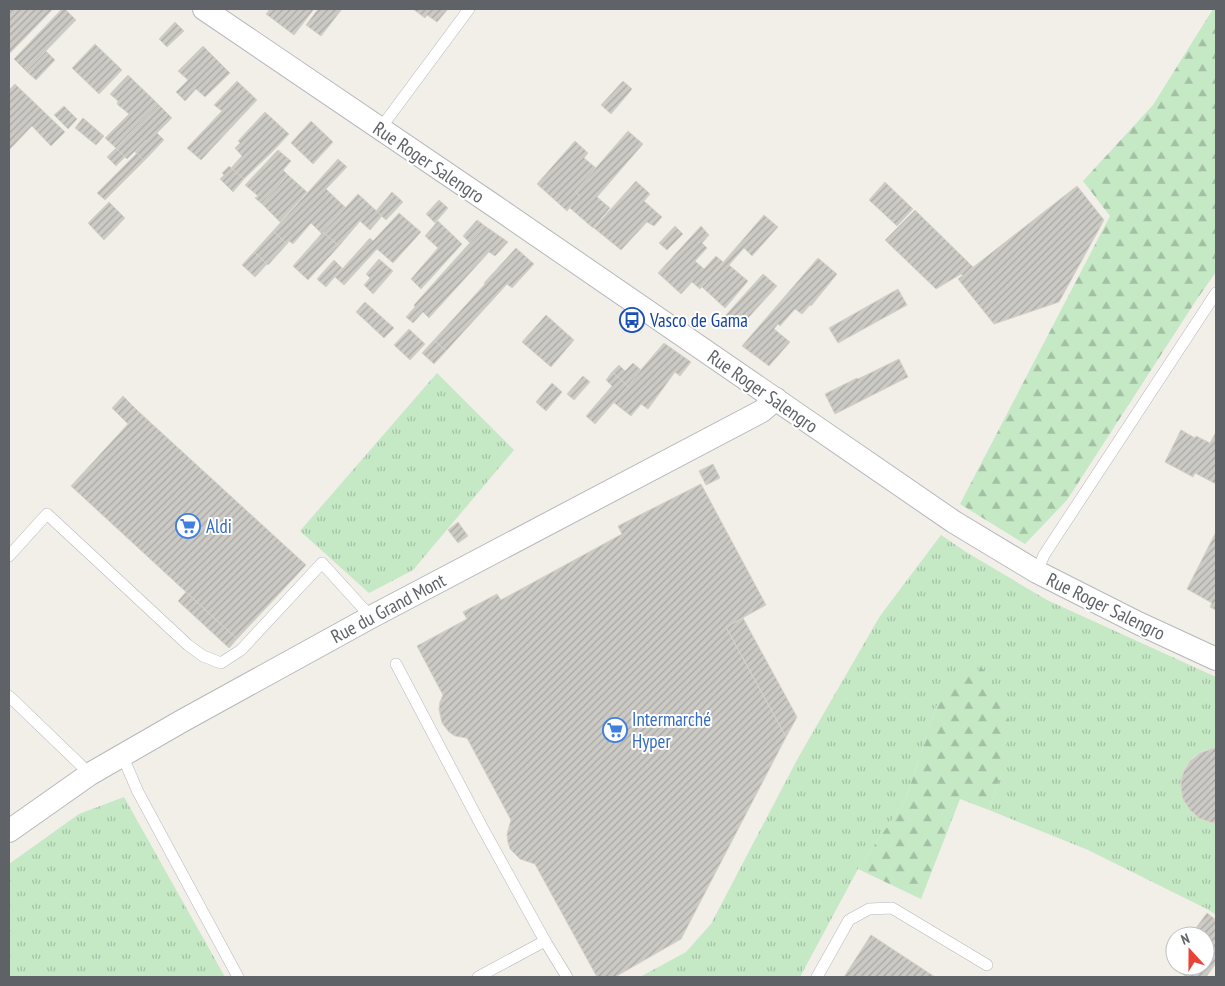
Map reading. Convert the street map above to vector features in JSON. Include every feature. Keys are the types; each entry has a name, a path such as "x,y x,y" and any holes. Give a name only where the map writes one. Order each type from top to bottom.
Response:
{"street":[{"name":"Rue Roger Salengro","path":"204,9 501,210 954,522 1037,572 1138,623 1216,659"},
{"name":"Rue du Grand Mont","path":"9,831 90,774 182,721 371,617 762,411 776,400"}],"lane":[{"path":"380,128 469,9"},
{"path":"1037,572 1044,555 1216,293"},
{"path":"9,556 48,514 188,645 203,656 221,663 241,650 322,564 371,617"},
{"path":"396,664 482,827 567,977"},
{"path":"9,696 90,774"},
{"path":"122,756 138,792 238,977"},
{"path":"817,977 849,920 870,909 892,908 987,965"},
{"path":"478,977 545,941"}],"green space":[{"path":"1213,9 1216,9 1216,272 1067,500 1025,544 960,504 1110,216 1083,181 1153,105"},
{"path":"437,373 514,450 413,570 369,593 300,531"},
{"path":"941,535 1047,600 1216,677 1216,748 1201,752 1190,761 1183,772 1181,785 1183,798 1190,810 1201,819 1216,823 1216,915 1088,850 989,810 1002,772 938,702 905,801 858,869 800,977 640,977 686,952 711,924 798,758 880,616"},
{"path":"981,667 996,687 1010,723 1002,772 989,810 960,799 921,899 858,869 905,801 938,702 953,681"},
{"path":"124,797 225,977 9,977 9,864 79,814"}],"building":[{"path":"9,9 32,9 9,33"},
{"path":"32,9 53,9 9,54 9,33"},
{"path":"62,9 65,9 76,20 26,71 14,59"},
{"path":"270,9 314,9 294,35 266,14"},
{"path":"318,9 342,9 321,36 306,25"},
{"path":"413,9 448,9 437,22 427,15 425,18"},
{"path":"175,22 184,31 167,47 159,39"},
{"path":"95,44 122,70 99,94 72,68"},
{"path":"203,46 230,73 205,97 196,89 185,101 176,92 188,80 178,71"},
{"path":"46,51 55,60 36,80 26,71"},
{"path":"128,75 158,104 116,148 105,138 129,114 117,104 118,101 110,94"},
{"path":"237,81 257,100 201,160 187,148 222,111 214,105"},
{"path":"623,81 632,89 611,114 601,105"},
{"path":"15,84 65,132 51,146 32,126 9,150 9,90"},
{"path":"158,104 172,118 127,159 116,148"},
{"path":"64,106 77,119 68,129 54,115"},
{"path":"265,112 289,134 244,179 231,168 242,156 235,148 240,143 238,141"},
{"path":"83,118 104,136 96,145 75,128"},
{"path":"311,121 333,142 313,164 291,143"},
{"path":"628,131 643,144 597,197 610,208 593,228 570,208 580,196 575,192"},
{"path":"156,132 164,140 144,161 135,152"},
{"path":"575,141 588,153 584,158 596,168 575,192 580,196 567,211 537,184"},
{"path":"116,148 125,157 116,166 107,157"},
{"path":"278,150 291,161 283,170 288,175 262,204 255,198 258,196 245,185"},
{"path":"137,153 144,161 105,200 97,193"},
{"path":"338,159 347,167 326,189 346,208 322,234 311,223 293,244 289,241 287,244 273,231"},
{"path":"229,166 244,179 233,192 220,179 224,175 222,173"},
{"path":"288,175 307,192 280,222 262,204"},
{"path":"636,181 650,194 644,201 662,217 654,226 647,222 621,250 594,228"},
{"path":"885,182 913,209 897,226 869,200"},
{"path":"1077,186 1104,220 1059,302 994,324 958,279"},
{"path":"392,192 403,202 386,220 376,211"},
{"path":"358,194 382,216 370,230 360,221 339,246 323,232"},
{"path":"439,200 448,208 435,223 426,214"},
{"path":"109,202 125,218 104,240 88,223"},
{"path":"915,210 973,267 963,276 961,274 936,289 885,240"},
{"path":"399,213 421,232 393,263 377,249 344,285 335,277 370,238 373,241"},
{"path":"764,215 778,227 752,256 744,248 729,265 748,281 725,308 702,287"},
{"path":"477,220 485,226 470,243 463,236"},
{"path":"438,221 462,244 421,289 411,279 438,248 425,236"},
{"path":"485,226 508,242 495,256 489,252 429,318 423,312 413,323 406,317 415,307 414,305"},
{"path":"675,226 683,234 667,250 659,243"},
{"path":"701,226 709,235 702,243 707,248 695,261 704,269 716,256 723,262 700,289 692,282 681,294 658,273"},
{"path":"273,231 287,244 268,265 254,252"},
{"path":"323,232 339,246 308,280 293,266"},
{"path":"516,248 534,264 512,288 507,284 446,351 434,340"},
{"path":"254,252 267,264 255,277 242,265"},
{"path":"818,258 837,274 811,306 802,314 795,309 780,326 778,324 774,329 790,342 769,366 742,346"},
{"path":"379,259 393,271 373,294 364,285 370,278 366,274"},
{"path":"334,260 342,268 326,287 317,279"},
{"path":"763,274 777,286 739,328 725,316"},
{"path":"898,289 907,305 838,343 829,328"},
{"path":"365,302 394,328 384,338 356,312"},
{"path":"546,315 574,340 551,367 522,342"},
{"path":"409,329 425,344 410,360 394,345"},
{"path":"434,340 446,351 434,364 422,353"},
{"path":"664,343 691,362 680,376 675,372 648,409 641,404 631,416 613,402"},
{"path":"899,359 908,377 835,414 825,394"},
{"path":"633,363 641,370 628,386 612,372 619,365 625,371"},
{"path":"612,372 628,386 595,424 586,416 612,386 606,380"},
{"path":"583,376 590,382 574,400 567,394"},
{"path":"552,383 562,392 546,411 536,402"},
{"path":"123,396 139,412 128,424 112,408"},
{"name":"Aldi","path":"139,412 306,565 237,639 71,486"},
{"path":"1181,430 1195,438 1196,436 1210,443 1216,432 1216,484 1195,473 1193,477 1165,462"},
{"path":"713,464 720,478 706,485 699,471"},
{"name":"Intermarché Hyper","path":"701,484 766,605 726,627 786,737 681,939 615,977 597,977 535,864 520,859 510,849 507,834 511,820 467,738 455,736 442,723 439,709 443,695 417,646 467,619 463,612 497,594 501,600 622,534 618,526"},
{"path":"458,522 468,536 458,543 448,530"},
{"path":"1216,532 1216,610 1210,607 1212,603 1187,589"},
{"path":"186,592 237,639 229,648 178,601"},
{"path":"743,618 797,717 786,737 726,627"},
{"path":"1216,748 1216,823 1199,818 1190,810 1183,799 1181,781 1190,761 1200,753"},
{"path":"1207,913 1216,920 1215,964 1215,926 1197,926"},
{"path":"871,935 935,977 844,977"},
{"path":"1186,976 1207,976 1206,977"}],"place":[{"name":"Vasco de Gama","path":"632,320"},
{"name":"Aldi","path":"188,526"},
{"name":"Intermarché Hyper","path":"615,730"}]}
